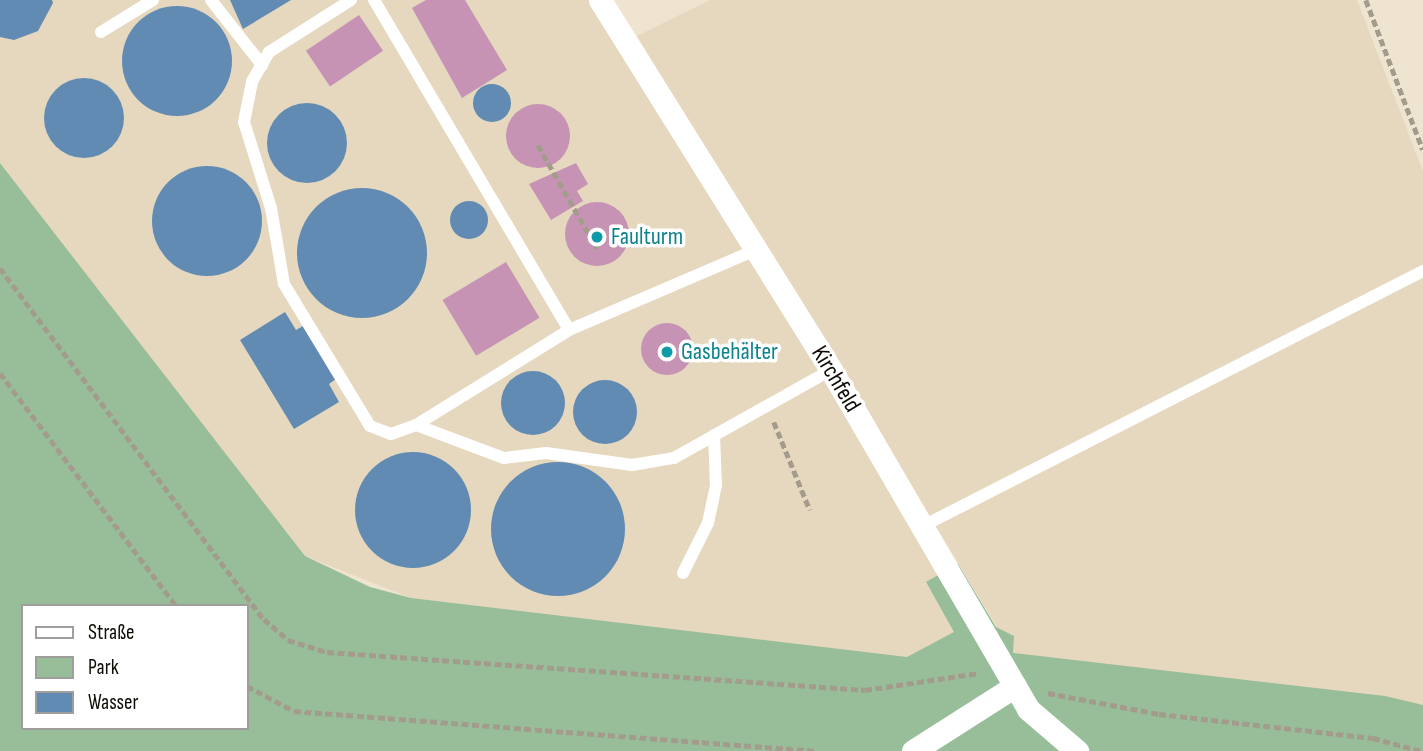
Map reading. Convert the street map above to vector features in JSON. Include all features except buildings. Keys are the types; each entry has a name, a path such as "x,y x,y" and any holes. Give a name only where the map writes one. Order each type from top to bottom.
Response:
{"street":[{"name":"Kirchfeld","path":"600,0 831,370 1028,709 1077,751"},
{"path":"913,751 1015,686"}],"lane":[{"path":"101,32 153,0"},
{"path":"211,0 262,65"},
{"path":"351,0 269,52 262,65 244,122 271,208 284,285 370,426 391,434 416,425 569,330 756,250"},
{"path":"374,0 569,330"},
{"path":"921,527 1423,271"},
{"path":"416,425 504,458 545,453 632,465 674,458 831,370"},
{"path":"683,573 708,523 716,486 714,435"}],"path":[{"path":"1366,0 1423,150"},
{"path":"538,145 597,247"},
{"path":"0,268 264,619 288,640 327,652 865,690 931,685 976,671 1015,686 1421,751"},
{"path":"0,373 174,604"},
{"path":"767,405 810,510"},
{"path":"248,687 294,711 816,751"}],"shaded area":[{"path":"0,0 593,0 941,574 926,583 955,632 907,658 411,598 305,556 0,163"},
{"path":"710,0 1357,0 1423,171 1423,705 1013,653 637,36"}],"green space":[{"path":"0,163 305,556 370,587 411,598 907,657 954,632 926,582 958,564 996,627 1014,636 1013,653 1385,696 1423,705 1423,751 0,751"}],"water":[{"path":"0,0 52,0 53,3 38,31 14,40 0,37"},
{"path":"230,0 291,0 243,29"},
{"path":"177,6 198,10 216,22 228,40 232,61 228,82 216,100 198,112 177,116 156,112 138,100 126,82 122,61 126,40 138,22 156,10"},
{"path":"76,78 92,78 113,89 124,110 124,126 113,147 92,158 76,158 62,152 50,140 44,126 44,110 50,96 62,84"},
{"path":"492,84 505,90 511,103 505,116 492,122 479,116 473,103 479,90"},
{"path":"299,103 315,103 329,109 341,121 347,135 347,151 341,165 329,177 315,183 299,183 285,177 273,165 267,151 267,135 273,121 285,109"},
{"path":"207,166 228,170 246,182 258,200 262,221 258,242 246,260 228,272 207,276 186,272 168,260 156,242 152,221 156,200 168,182 186,170"},
{"path":"362,188 387,193 408,207 422,228 427,253 422,278 408,299 387,313 362,318 337,313 316,299 302,278 297,253 302,228 316,207 337,193"},
{"path":"469,201 482,207 488,220 482,233 469,239 456,233 450,220 456,207"},
{"path":"285,312 296,330 303,326 336,379 329,384 339,402 294,429 240,340"},
{"path":"527,371 539,371 556,380 563,391 563,415 556,426 539,435 527,435 515,430 506,421 501,409 501,397 506,385 515,376"},
{"path":"599,380 611,380 628,389 635,400 635,424 628,435 611,444 599,444 587,439 578,430 573,418 573,406 578,394 587,385"},
{"path":"413,452 435,457 454,469 466,488 471,510 466,532 454,551 435,563 413,568 391,563 372,551 360,532 355,510 360,488 372,469 391,457"},
{"path":"558,462 584,467 605,482 620,503 625,529 620,555 605,576 584,591 558,596 532,591 511,576 496,555 491,529 496,503 511,482 532,467"}],"place":[{"name":"Faulturm","path":"597,237"},
{"name":"Gasbehälter","path":"667,352"}]}
